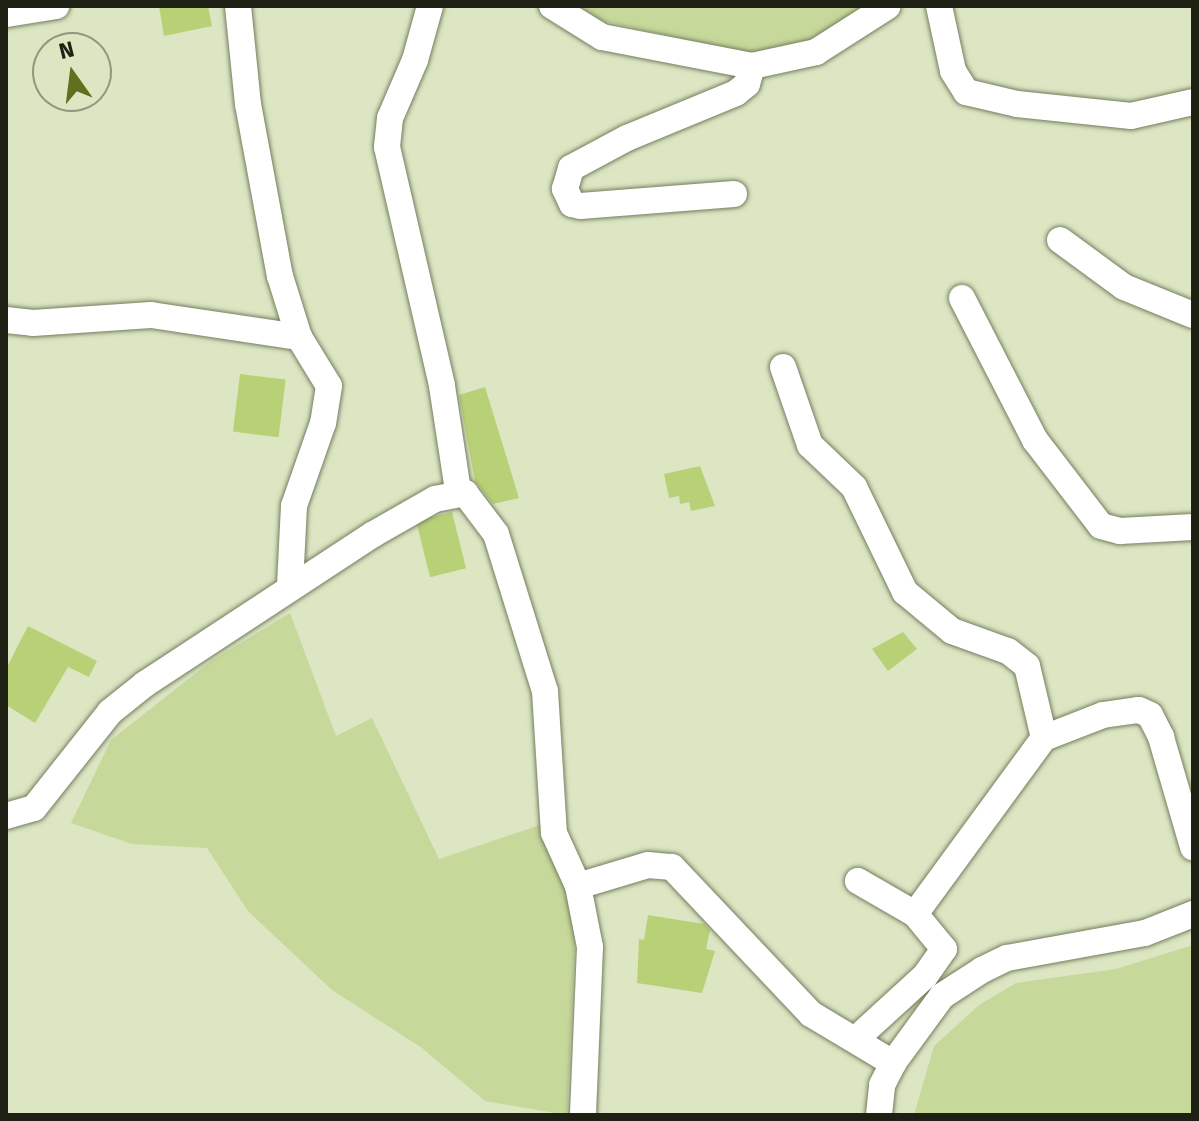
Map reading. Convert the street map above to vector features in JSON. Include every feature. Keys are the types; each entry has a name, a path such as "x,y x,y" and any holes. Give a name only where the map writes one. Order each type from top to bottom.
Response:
{"street":[{"path":"6,14 56,6"},
{"path":"238,6 250,119 280,276 299,337 327,381 329,394 294,506 290,585"},
{"path":"430,6 390,118 387,147 442,386 458,491 493,526 540,672 546,701 546,762 554,833 578,886 590,947 583,1115"},
{"path":"552,6 602,37 752,66 816,52 888,6"},
{"path":"939,6 953,71 966,92 1017,104 1131,116 1193,102"},
{"path":"734,194 580,206 572,204 565,189 571,168 627,138 736,93 747,84 752,66"},
{"path":"1060,240 1124,287 1193,315"},
{"path":"962,298 1035,440 1101,526 1120,531 1193,527"},
{"path":"6,320 33,323 151,315 299,337"},
{"path":"783,367 810,445 854,487 905,592 952,631 1008,651 1027,666 1044,738"},
{"path":"6,816 34,808 110,712 290,585 435,499 458,491"},
{"path":"915,914 1044,738 1103,715 1139,710 1150,715 1161,737 1193,847"},
{"path":"578,886 648,865 672,867 811,1014 857,1038 893,1063"},
{"path":"857,1038 943,953 944,945 915,914 858,881"},
{"path":"879,1115 882,1085 893,1063 942,996 982,970 1007,958 1145,933 1193,914"}],"green space":[{"path":"581,6 870,6 826,35 759,56 600,20"},
{"path":"290,613 336,736 372,718 439,859 540,825 576,907 567,1115 485,1101 422,1048 332,990 248,911 207,848 132,844 71,823 111,740 211,661"},
{"path":"1193,945 1193,1115 914,1115 934,1046 979,1005 1016,983 1116,969"}],"building":[{"path":"159,6 208,6 212,26 164,36"},
{"path":"240,374 286,380 279,437 233,432"},
{"path":"485,387 519,498 493,504 475,481 459,395"},
{"path":"700,466 715,506 691,511 689,502 680,504 679,496 669,498 664,474"},
{"path":"452,512 466,568 430,577 416,521"},
{"path":"28,626 97,661 89,677 68,667 35,723 6,705 6,669"},
{"path":"903,632 917,649 888,671 872,649"},
{"path":"648,915 704,924 710,930 706,949 715,951 702,993 637,983 639,939 644,940"}]}
